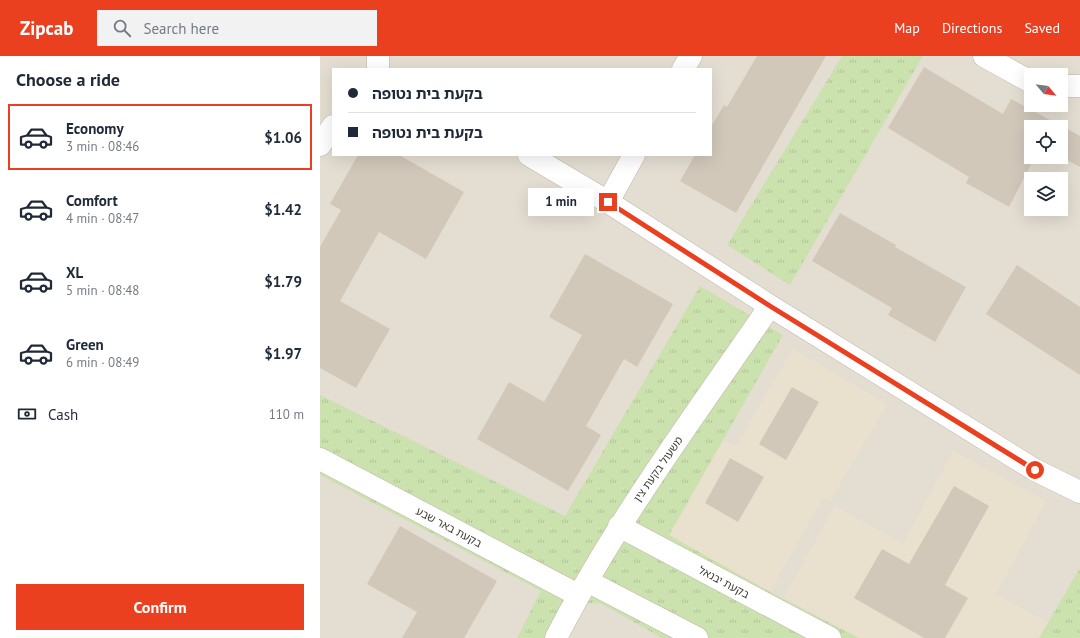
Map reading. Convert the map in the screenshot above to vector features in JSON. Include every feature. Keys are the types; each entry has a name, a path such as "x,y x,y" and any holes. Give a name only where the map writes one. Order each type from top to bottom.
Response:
{"street":[{"path":"378,56 378,68"},
{"path":"684,68 690,56"},
{"path":"984,56 1024,78"},
{"path":"1068,86 1080,86"},
{"path":"320,145 332,127"},
{"path":"531,156 608,202 770,306 1035,470 1080,492"},
{"path":"608,202 633,156"},
{"name":"משעול בקעת צין","path":"556,638 619,526 770,306"},
{"name":"בקעת באר שבע","path":"320,459 583,588"},
{"name":"בקעת יבנאל","path":"619,526 830,638"},
{"path":"583,588 697,638"}],"shaded area":[{"path":"320,56 1080,56 1080,638 320,638"},
{"path":"793,349 887,404 830,501 823,497 770,592 669,535 722,440 736,446"},
{"path":"953,451 1046,501 996,594 1048,623 1039,638 859,638 784,597 835,506 903,544"}],"green space":[{"path":"842,56 923,56 790,285 727,245"},
{"path":"700,286 783,335 669,535 770,592 859,638 662,638 600,603 587,603 568,638 517,638 541,591 320,475 320,395 565,516"},
{"path":"1080,568 1080,638 1039,638"}],"building":[{"path":"757,56 826,56 736,213 680,181 694,156 712,156 712,125 724,105 727,107"},
{"path":"924,67 1003,114 1011,99 1024,106 1024,112 1035,112 1050,120 1024,120 1024,164 1031,164 1027,172 1024,172 1024,178 1009,207 966,183 969,177 888,128"},
{"path":"1068,130 1080,136 1080,167 1068,161"},
{"path":"357,156 401,156 464,192 426,259 379,232 340,301 390,329 356,388 320,368 320,247 341,210 330,204"},
{"path":"840,213 896,245 895,247 966,287 935,342 888,315 892,308 812,261"},
{"path":"585,254 673,304 637,367 624,359 586,426 601,435 568,491 477,439 509,382 544,402 582,335 549,317"},
{"path":"1017,265 1080,307 1080,375 986,314"},
{"path":"792,387 819,402 786,460 759,444"},
{"path":"730,458 764,477 738,522 705,503"},
{"path":"954,486 989,506 945,585 968,598 945,638 924,638 854,598 882,549 909,564"},
{"path":"400,526 497,581 464,638 402,638 417,612 367,584"}],"route":[{"path":"608,202 770,306 1035,470"}]}
